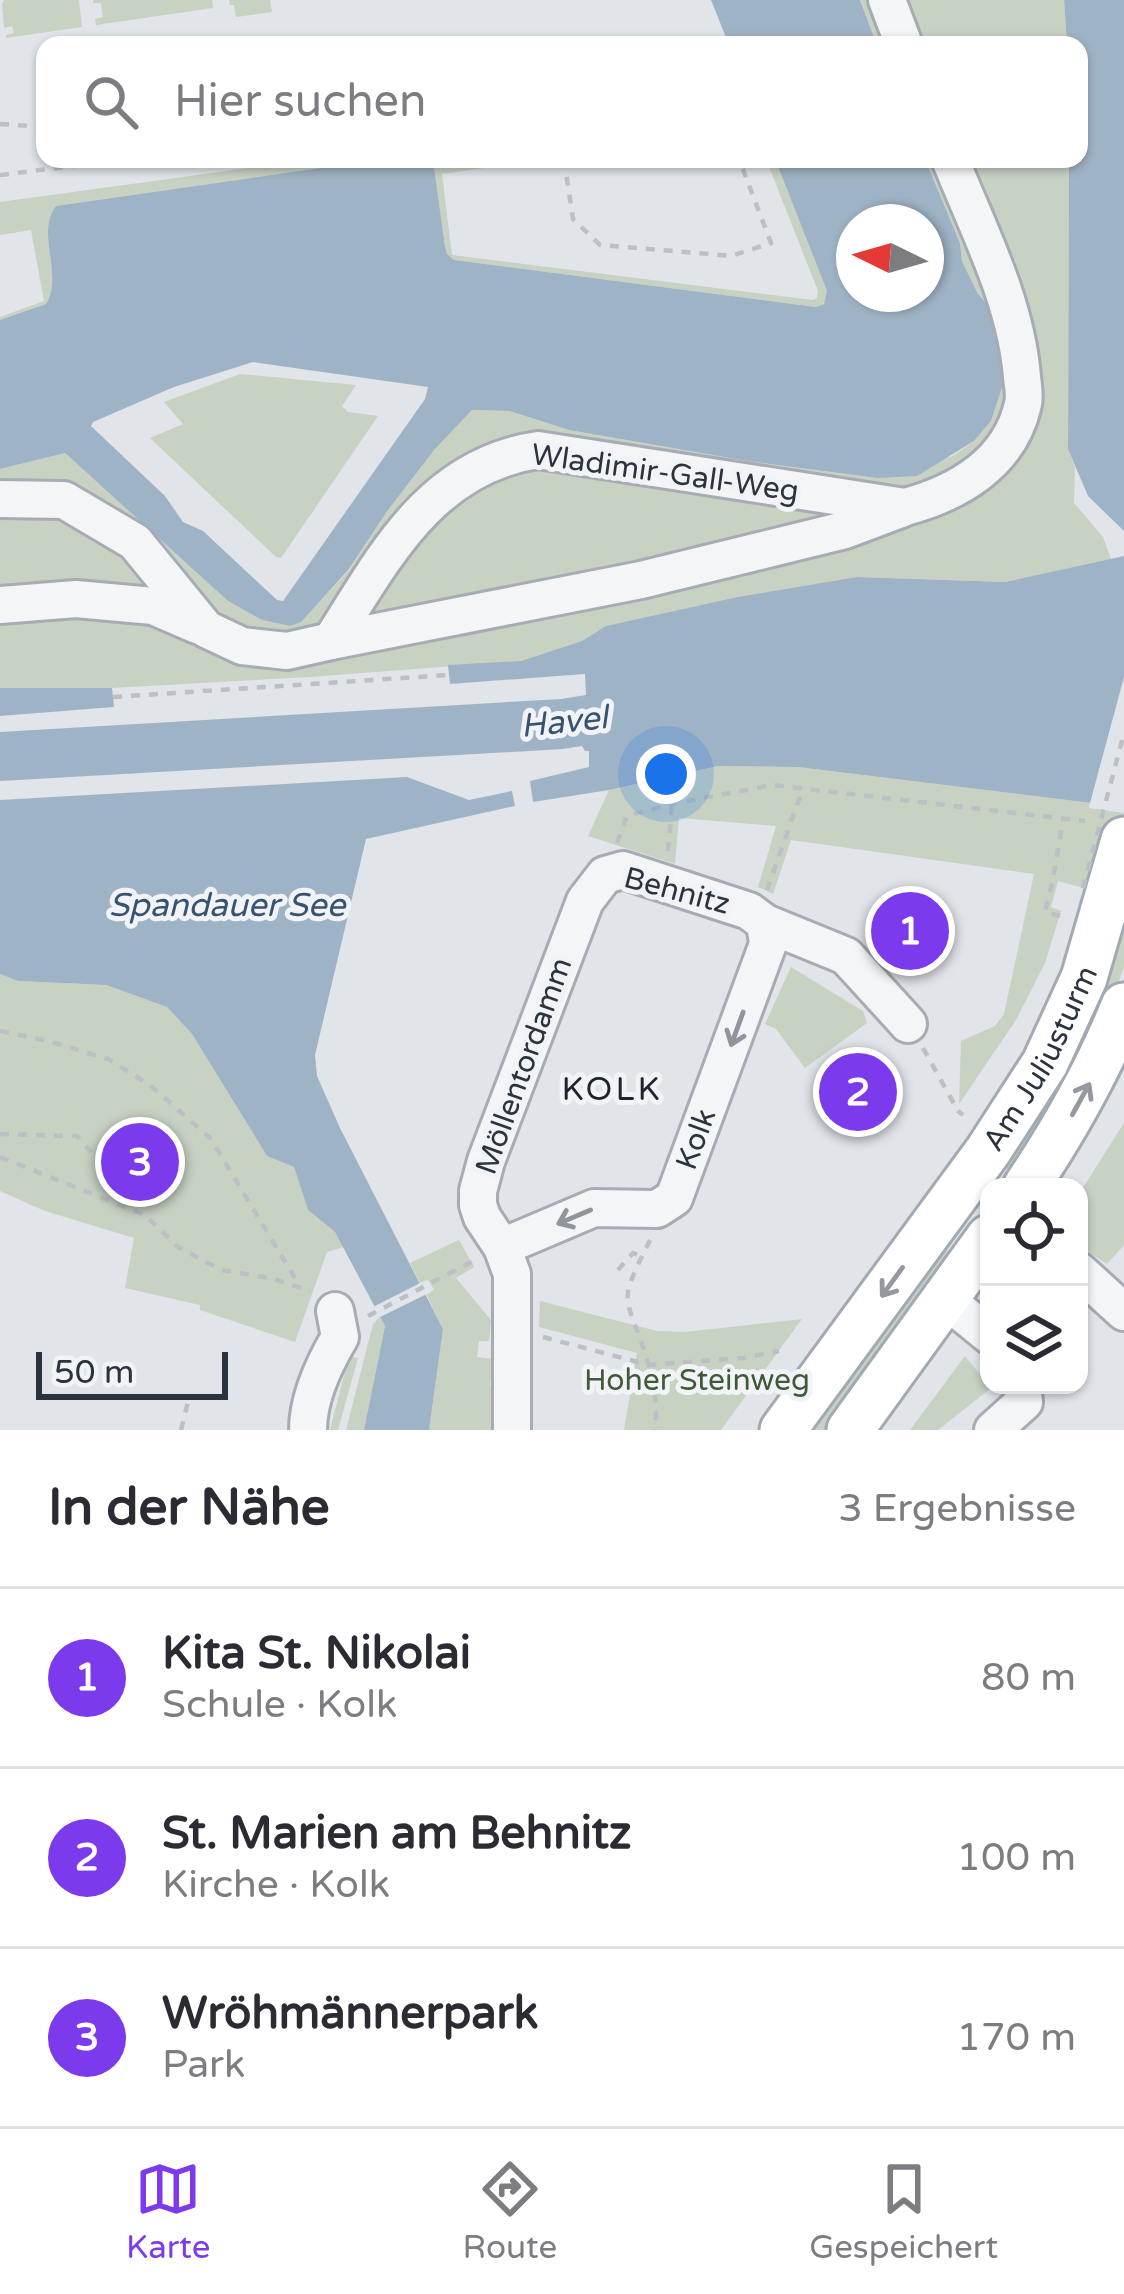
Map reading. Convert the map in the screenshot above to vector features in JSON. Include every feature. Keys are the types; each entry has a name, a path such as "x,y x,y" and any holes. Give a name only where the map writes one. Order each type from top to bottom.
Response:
{"main road":[{"name":"Am Juliusturm","path":"783,1430 975,1197 1064,1027 1090,959 1105,830"},
{"name":"Am Juliusturm","path":"1032,1178 1081,1101 1124,1006"},
{"path":"850,1430 980,1250"}],"street":[{"path":"886,0 900,36"},
{"name":"Wladimir-Gall-Weg","path":"331,641 413,519 432,499 479,466 511,454 538,450 905,507 960,488 998,458 1024,401 1012,314 954,168"},
{"path":"0,499 64,500 135,542 206,629"},
{"path":"0,605 76,599 153,606 242,646 287,651 641,580 845,530 905,507"},
{"name":"Behnitz","path":"609,863 759,911 846,956 908,1024"},
{"name":"Möllentordamm","path":"512,1417 512,1274 489,1253 478,1191 585,901 609,863"},
{"name":"Kolk","path":"489,1253 594,1208 658,1209 674,1198 768,944 759,911"},
{"path":"1088,1276 1119,1295"},
{"path":"945,1299 980,1328"},
{"path":"308,1430 329,1314"},
{"path":"993,1430 1024,1402 1023,1394"}],"path":[{"path":"0,124 36,126"},
{"path":"0,175 57,168"},
{"path":"565,168 573,219 600,245 731,256 771,243 742,168"},
{"path":"113,697 449,675"},
{"path":"1096,891 1124,733"},
{"path":"609,863 627,816 772,785 1063,818 1105,830"},
{"path":"759,911 803,788"},
{"path":"667,869 672,804"},
{"path":"1060,916 1045,912 1063,818"},
{"path":"908,1024 960,1113"},
{"path":"0,1031 108,1059 149,1085 212,1139 299,1286 329,1314"},
{"path":"0,1134 77,1136 118,1184 125,1205"},
{"path":"0,1157 145,1215 178,1247 221,1270 299,1286"},
{"path":"654,1232 628,1292 649,1365 655,1430"},
{"path":"374,1313 489,1253"},
{"path":"618,1270 633,1253 642,1257"},
{"path":"532,1334 649,1365 779,1351"},
{"path":"181,1430 188,1402"}],"green space":[{"path":"4,0 79,0 82,27 6,38 14,33 12,26 4,28"},
{"path":"93,0 212,0 213,8 96,25 95,19 103,17 101,3"},
{"path":"229,0 270,0 272,12 236,17"},
{"path":"860,0 1064,0 1066,36 874,36"},
{"path":"248,168 321,168 56,206 48,228 52,280 46,304 0,320 44,301 31,230 0,235 0,202"},
{"path":"434,168 484,168 442,174 452,255 813,300 818,291 770,168 779,168 827,291 826,300 816,307 454,260 445,247"},
{"path":"929,168 1069,168 1068,449 1075,467 1074,503 1103,537 1111,559 1005,582 857,577 606,626 582,641 521,661 112,688 0,688 0,469 65,453 228,601 262,620 290,626 301,621 349,570 388,510 472,410 508,411 569,430 877,478 953,456 991,421 1007,373 990,309 962,261 960,243"},
{"path":"240,374 356,385 342,406 348,412 378,416 281,558 150,438 183,424 164,402"},
{"path":"718,766 798,767 1124,807 1124,899 1058,881 1051,907 1061,911 1045,963 1016,1020 959,1104 961,1041 995,1026 1004,1014 1034,874 791,840 773,894 758,887 776,826 679,818 675,864 588,836 609,790"},
{"path":"1124,908 1124,967 1106,1017 1019,1176 996,1161"},
{"path":"791,967 863,1011 867,1023 805,1068 776,1029 765,1024"},
{"path":"0,974 18,981 106,985 167,1007 192,1034 267,1156 294,1167 308,1210 335,1232 344,1247 327,1252 295,1342 200,1310 200,1305 125,1288 134,1238 45,1211 0,1191"},
{"path":"1124,1123 1124,1245 1107,1264 1088,1251 1088,1180"},
{"path":"459,1240 474,1267 456,1278 491,1320 489,1341 479,1341 477,1357 493,1359 494,1430 429,1430 443,1329 426,1294 434,1290 428,1280 420,1283 410,1263"},
{"path":"962,1247 835,1430 798,1430 937,1254"},
{"name":"Hoher Steinweg","path":"540,1301 657,1331 802,1319 721,1430 624,1430 637,1353 539,1327"},
{"path":"380,1317 385,1326 364,1430 346,1430 373,1324"},
{"path":"349,1356 358,1358 338,1430 330,1430"},
{"path":"965,1356 980,1374 983,1394 938,1430 910,1430"}],"water":[{"path":"711,0 860,0 874,36 725,36"},
{"path":"1064,0 1124,0 1124,531 1088,496 1068,449 1069,168 1088,168 1088,36 1066,36"},
{"path":"320,168 434,168 445,247 454,260 816,307 824,304 827,291 779,168 929,168 944,204 836,204 836,312 944,312 944,205 962,261 990,308 1007,373 991,421 974,441 917,476 877,478 747,461 569,430 509,411 472,410 435,449 349,569 301,622 290,626 262,620 228,601 65,453 0,469 0,320 46,304 52,280 48,228 56,206","holes":["253,362 428,387 425,399 283,601 203,531 183,522 165,496 91,426 174,387"]},
{"name":"Havel","path":"1124,556 1124,807 798,767 718,766 533,802 530,781 589,767 589,751 582,746 0,781 0,732 561,699 586,695 585,674 450,684 448,665 521,661 582,641 606,626 857,577 1005,582"},
{"path":"0,688 112,688 114,707 0,716"},
{"name":"Spandauer See","path":"407,777 469,800 512,791 515,806 366,839 315,1055 317,1076 443,1329 429,1430 364,1430 385,1326 335,1232 308,1210 294,1167 267,1156 192,1034 167,1007 106,985 18,981 0,974 0,800"}],"pier":[{"path":"1124,677 1124,813 1089,808"},
{"path":"426,1280 431,1292 376,1319 371,1308"}],"place":[{"name":"Kita St. Nikolai","path":"910,931"},
{"name":"St. Marien am Behnitz","path":"858,1092"},
{"name":"Wröhmännerpark","path":"140,1162"}],"district":[{"name":"KOLK","path":"612,1089"}]}
